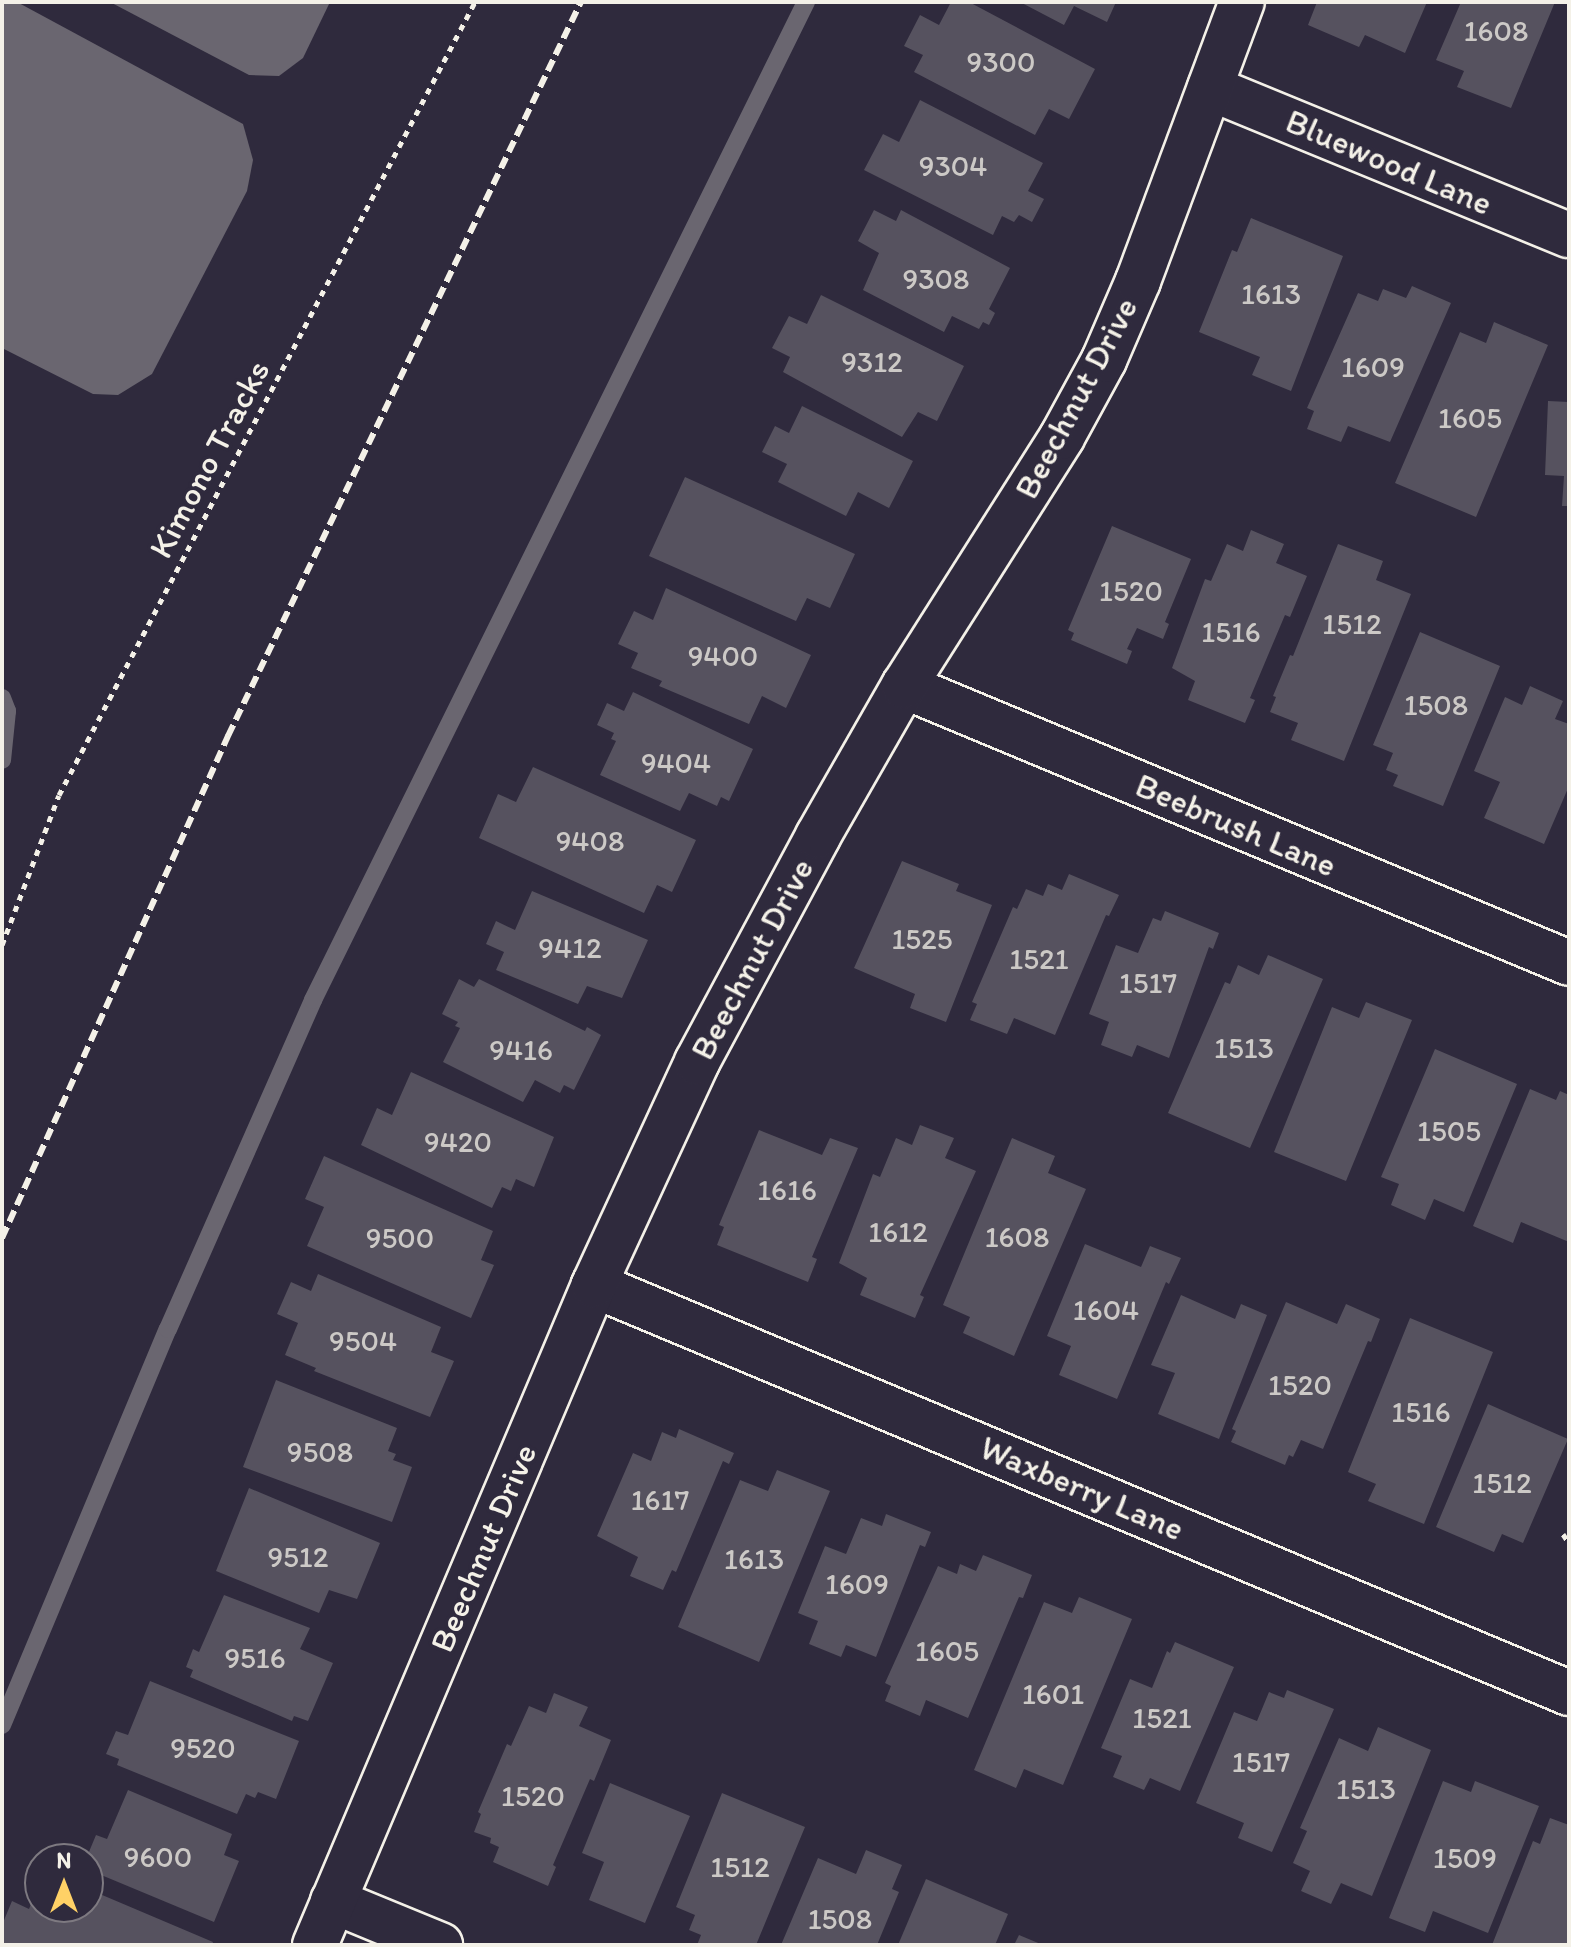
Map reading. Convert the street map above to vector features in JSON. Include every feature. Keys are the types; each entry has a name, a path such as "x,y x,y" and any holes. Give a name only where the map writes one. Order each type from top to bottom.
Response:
{"street":[{"name":"Beechnut Drive","path":"315,1945 594,1285 697,1062 818,836 904,686 1062,437 1104,360 1138,281 1242,2"},
{"name":"Bluewood Lane","path":"1210,88 1569,235"},
{"name":"Beebrush Lane","path":"904,686 1569,963"},
{"name":"Waxberry Lane","path":"594,1285 1569,1693"},
{"path":"333,1901 440,1945"}],"path":[{"name":"Kimono Tracks","path":"2,945 59,795 475,2"},
{"path":"1563,1534 1569,1543"}],"shaded area":[{"path":"2,2 17,2 243,124 253,160 247,191 152,374 118,395 93,394 2,348"},
{"path":"110,2 330,2 303,58 279,76 249,75"}],"building":[{"path":"951,2 969,2 1095,69 1069,119 1049,109 1035,135 914,72 923,55 904,46 920,15 939,25"},
{"path":"1020,2 1116,2 1107,22 1074,6 1064,25"},
{"path":"1317,2 1427,2 1405,53 1365,35 1359,47 1308,25"},
{"path":"1461,2 1555,2 1511,108 1457,87 1464,71 1436,60"},
{"path":"920,100 1043,163 1028,191 1044,199 1032,222 1019,215 1014,222 1002,216 993,235 864,170 883,134 899,142"},
{"path":"874,210 896,221 901,210 1010,268 989,309 995,313 989,325 983,322 979,329 952,316 944,332 863,290 879,253 858,241"},
{"path":"1251,218 1343,256 1291,391 1252,375 1260,357 1199,332 1232,250 1237,252"},
{"path":"1412,286 1451,303 1390,442 1348,426 1341,442 1307,429 1314,411 1307,408 1358,293 1378,301 1383,289 1406,298"},
{"path":"821,295 964,366 937,421 918,412 902,437 783,372 790,357 772,348 789,316 807,324"},
{"path":"1494,322 1548,345 1476,517 1395,483 1460,332 1486,343"},
{"path":"1548,401 1569,402 1569,506 1562,506 1564,476 1545,475"},
{"path":"802,406 913,461 889,508 858,492 846,516 778,482 787,464 762,452 775,426 789,433"},
{"path":"685,477 855,554 830,608 807,598 796,621 649,556"},
{"path":"1112,526 1191,559 1165,622 1169,624 1163,639 1137,628 1127,649 1132,651 1127,664 1071,640 1074,633 1068,630"},
{"path":"1251,530 1284,544 1276,563 1307,576 1290,617 1285,615 1250,698 1255,700 1245,723 1188,700 1195,681 1172,668 1205,579 1211,581 1227,544 1243,551"},
{"path":"1338,544 1383,561 1376,580 1411,594 1344,761 1291,740 1298,723 1270,712 1276,697 1273,696 1290,655 1293,656"},
{"path":"666,588 811,655 786,708 762,696 749,724 659,686 662,681 631,668 638,653 618,644 634,611 653,620"},
{"path":"1420,632 1500,666 1443,806 1393,786 1398,775 1386,770 1393,753 1373,745"},
{"path":"1530,686 1563,701 1555,719 1569,724 1569,786 1544,844 1484,818 1500,782 1474,771 1505,697 1522,705"},
{"path":"633,692 753,749 729,801 721,797 717,806 689,793 680,811 600,775 616,741 611,739 614,733 597,725 607,703 624,711"},
{"path":"533,767 696,840 672,892 657,885 644,913 479,838 498,794 516,802"},
{"path":"902,861 959,884 956,891 992,905 946,1022 910,1008 915,994 854,968"},
{"path":"1069,874 1119,895 1109,916 1106,915 1055,1035 1014,1018 1007,1034 970,1020 977,1004 972,1002 1013,907 1017,909 1026,889 1043,896 1048,884 1062,890"},
{"path":"532,891 648,940 622,998 587,986 578,1004 496,970 504,952 486,944 496,921 515,930"},
{"path":"1165,911 1219,933 1213,949 1209,947 1169,1058 1137,1045 1132,1057 1101,1045 1109,1022 1089,1014 1116,945 1138,953 1153,918 1161,921"},
{"path":"1268,955 1323,979 1250,1148 1168,1113 1225,982 1230,984 1238,965 1259,975"},
{"path":"459,979 474,987 479,979 585,1031 587,1027 601,1035 574,1090 564,1085 560,1093 535,1080 523,1102 443,1062 460,1028 455,1026 458,1022 442,1014"},
{"path":"1366,1002 1412,1020 1346,1181 1274,1152 1332,1007 1359,1018"},
{"path":"1435,1049 1517,1084 1464,1212 1434,1199 1425,1220 1391,1205 1399,1184 1381,1177"},
{"path":"411,1072 554,1137 534,1187 516,1179 511,1191 502,1187 492,1208 361,1145 377,1108 392,1115"},
{"path":"1530,1089 1556,1100 1560,1091 1569,1095 1569,1242 1521,1222 1513,1243 1473,1226"},
{"path":"920,1125 954,1138 945,1158 976,1171 920,1295 924,1297 915,1318 860,1295 867,1278 839,1263 873,1174 880,1177 896,1138 912,1145"},
{"path":"759,1130 822,1155 830,1138 858,1148 812,1257 817,1259 808,1282 717,1245 724,1227 719,1225"},
{"path":"1012,1138 1055,1156 1048,1173 1086,1189 1014,1356 963,1333 970,1317 943,1305"},
{"path":"324,1156 493,1231 481,1260 494,1265 471,1318 307,1246 324,1207 305,1199"},
{"path":"1085,1244 1141,1267 1150,1246 1181,1258 1169,1284 1166,1282 1117,1399 1059,1375 1071,1346 1047,1336"},
{"path":"318,1274 441,1327 431,1352 454,1361 430,1417 314,1371 316,1368 285,1355 298,1323 277,1314 291,1282 311,1291"},
{"path":"1181,1295 1235,1319 1241,1304 1267,1315 1219,1439 1158,1414 1175,1373 1151,1365"},
{"path":"1286,1302 1337,1324 1346,1304 1380,1319 1323,1449 1301,1440 1293,1457 1289,1455 1285,1465 1231,1442 1236,1431 1232,1429"},
{"path":"1410,1318 1493,1352 1424,1524 1368,1501 1376,1484 1348,1472"},
{"path":"276,1380 397,1428 388,1451 396,1454 393,1460 412,1467 392,1522 243,1467"},
{"path":"1488,1404 1568,1439 1523,1543 1502,1534 1494,1552 1436,1527"},
{"path":"679,1429 734,1453 729,1464 723,1461 676,1572 672,1570 663,1590 630,1576 638,1557 597,1536 633,1453 651,1461 662,1432 676,1438"},
{"path":"777,1470 830,1491 759,1662 678,1627 740,1480 768,1491"},
{"path":"249,1488 380,1543 357,1599 329,1590 319,1613 216,1571"},
{"path":"886,1514 931,1532 925,1547 920,1545 876,1657 846,1645 841,1657 809,1644 818,1621 798,1613 825,1546 846,1554 861,1518 882,1526"},
{"path":"983,1555 1032,1575 1023,1598 1019,1597 968,1718 926,1700 920,1716 885,1701 891,1686 885,1683 938,1566 957,1574 960,1564 976,1571"},
{"path":"224,1595 310,1628 300,1649 333,1663 308,1721 294,1716 292,1721 190,1677 193,1670 186,1667 193,1649 199,1652"},
{"path":"1079,1597 1132,1619 1063,1785 1024,1769 1016,1788 974,1770 1044,1602 1072,1613"},
{"path":"1175,1642 1234,1667 1180,1791 1150,1778 1144,1790 1113,1777 1122,1756 1101,1748 1130,1679 1152,1688 1167,1651 1170,1653"},
{"path":"150,1681 299,1741 276,1799 258,1792 255,1798 246,1794 237,1814 117,1765 119,1759 106,1754 116,1731 128,1735"},
{"path":"1287,1690 1334,1709 1272,1852 1238,1838 1244,1823 1196,1803 1234,1712 1257,1721 1269,1692 1284,1698"},
{"path":"554,1693 588,1707 579,1726 611,1740 594,1781 590,1779 553,1865 556,1867 548,1886 493,1862 499,1847 490,1843 491,1838 474,1832 481,1814 478,1812 507,1744 511,1746 529,1706 546,1713"},
{"path":"1378,1727 1431,1750 1372,1896 1341,1883 1331,1904 1301,1891 1310,1871 1293,1863 1307,1831 1300,1828 1339,1738 1368,1751"},
{"path":"1443,1781 1471,1792 1475,1781 1539,1806 1488,1933 1433,1911 1425,1932 1389,1918"},
{"path":"610,1783 690,1816 645,1923 589,1900 604,1862 582,1853"},
{"path":"128,1790 232,1834 224,1855 239,1861 214,1922 104,1876 104,1843 93,1843 96,1835 107,1839"},
{"path":"722,1793 805,1827 756,1945 697,1945 701,1935 689,1930 695,1915 676,1907"},
{"path":"1550,1818 1569,1825 1569,1945 1492,1945 1533,1841 1540,1844"},
{"path":"866,1850 902,1865 892,1889 899,1892 877,1945 781,1945 818,1858 856,1874"},
{"path":"926,1879 1008,1914 995,1945 898,1945"},
{"path":"104,1896 213,1942 212,1945 2,1945 2,1925 12,1901 24,1907 24,1923 104,1923"},
{"path":"1019,1935 1043,1945 1014,1945"}],"waterway":[{"path":"2,1725 168,1329 313,1000 806,2"},
{"path":"2,698 7,711 2,760"}],"railway":[{"path":"2,1238 228,736 581,2"}]}
